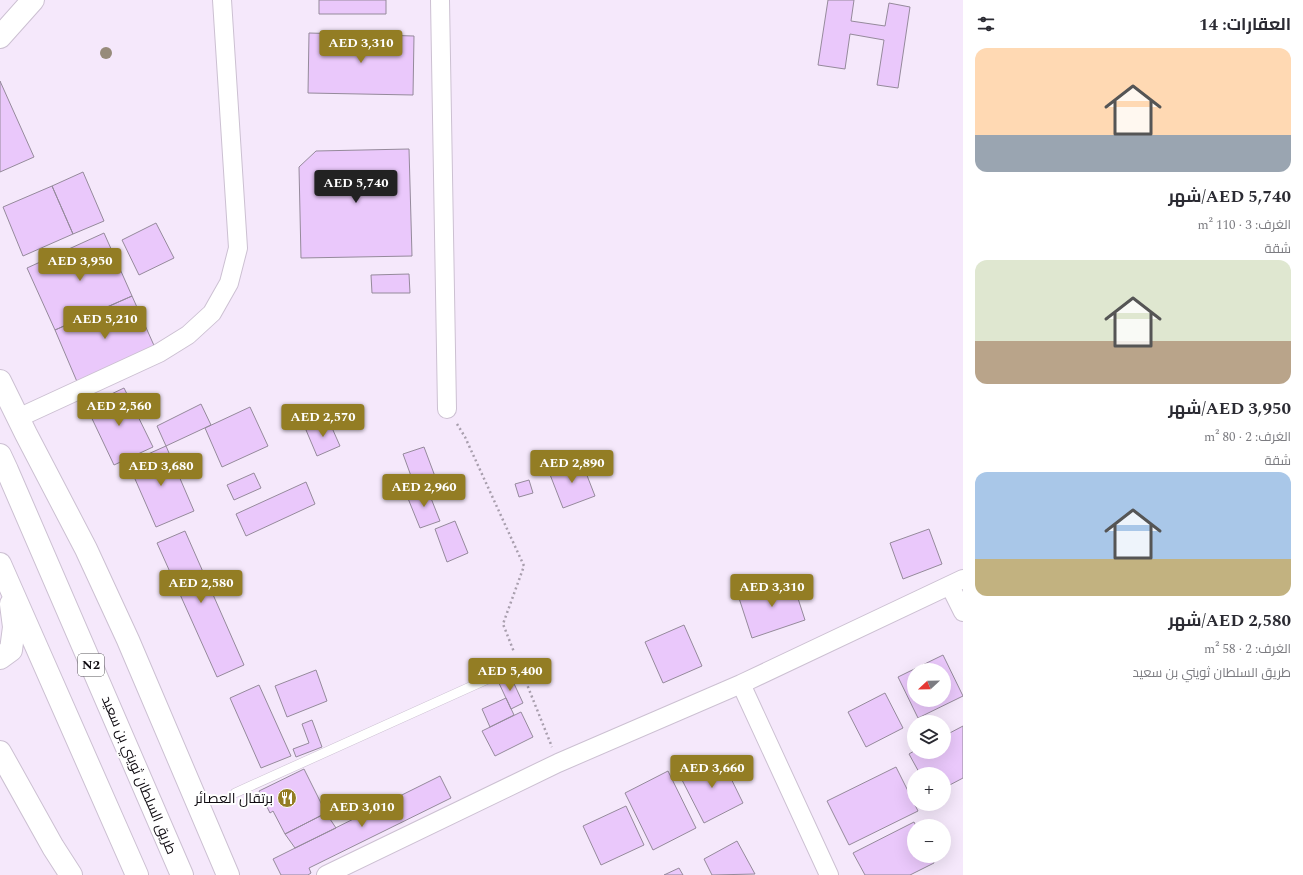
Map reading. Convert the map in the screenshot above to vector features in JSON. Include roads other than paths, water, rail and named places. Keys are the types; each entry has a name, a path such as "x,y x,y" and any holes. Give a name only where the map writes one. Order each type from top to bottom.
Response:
{"main road":[{"path":"0,37 33,0"},
{"path":"0,381 86,550 128,640 228,875"},
{"name":"طريق السلطان ثويني بن سعيد","path":"0,455 182,875"},
{"path":"0,658 11,650 14,627 4,574"},
{"path":"4,574 137,875"},
{"path":"0,752 71,875"}],"street":[{"path":"18,418 159,353 188,335 212,313 229,283 238,248 222,0"},
{"path":"440,0 447,409"},
{"path":"326,875 558,763 741,684 957,583 963,612"},
{"path":"741,684 829,875"}],"lane":[{"path":"235,792 519,665"}],"place":[{"name":"برتقال العصاىٔر","path":"287,798"}]}
